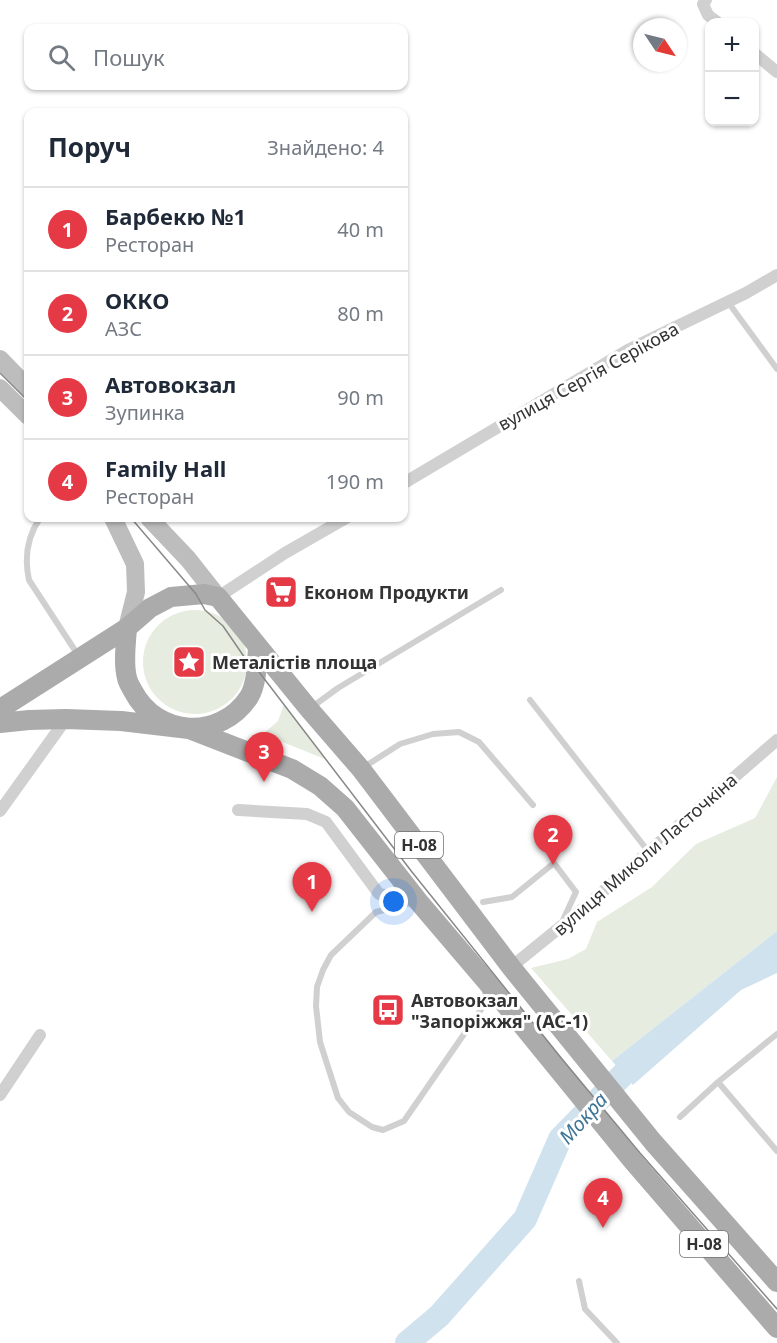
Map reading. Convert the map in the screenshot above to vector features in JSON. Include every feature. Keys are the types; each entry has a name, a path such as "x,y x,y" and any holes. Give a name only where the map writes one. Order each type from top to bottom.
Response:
{"main road":[{"path":"0,359 24,384"},
{"path":"0,388 24,412"},
{"path":"115,522 135,564 136,592 127,628 125,652 127,680 140,704 162,722 189,729 213,725 235,714 250,695 258,647"},
{"path":"152,522 188,559 218,597"},
{"path":"0,709 127,628 150,608 171,597 204,594 218,597"},
{"name":"Н-08","path":"218,597 309,709 361,768 511,967 652,1142 777,1281"},
{"name":"Н-08","path":"0,723 66,719 120,721 189,729 292,769 320,786 345,808 418,901 632,1160 777,1328"}],"street":[{"path":"706,0 703,4 712,18"},
{"path":"759,57 777,72"},
{"name":"вулиця Сергія Серікова","path":"408,481 628,350 777,275"},
{"path":"218,597 285,553 339,522"},
{"path":"0,811 66,719"},
{"name":"вулиця Миколи Ласточкіна","path":"511,967 777,740"},
{"path":"238,810 307,814 317,817 326,822 379,894 418,901"},
{"path":"0,1095 40,1035"}],"lane":[{"path":"727,302 777,369"},
{"path":"38,522 29,538 27,550 26,567 29,580 80,658"},
{"path":"309,709 338,688 501,590"},
{"path":"530,700 649,851"},
{"path":"361,768 400,744 433,734 459,732 479,742 533,805"},
{"path":"483,902 512,897 554,863 576,892 557,930"},
{"path":"418,901 376,912 331,955 322,970 317,987 316,1006 321,1042 338,1098 349,1113 372,1127 383,1130 404,1121 482,1008 487,982"},
{"path":"680,1117 718,1082 777,1034"},
{"path":"718,1082 777,1151"},
{"path":"579,1281 585,1309 617,1343"}],"shaded area":[{"path":"195,610 215,614 232,625 243,642 247,662 243,682 232,699 215,710 195,714 175,710 158,699 147,682 143,662 147,642 158,625 175,614"},
{"path":"284,704 327,760 263,734 278,721"},
{"path":"777,777 777,931 612,1061 531,968 568,959 586,949 597,922 652,887 696,844 755,818"}],"water":[{"path":"777,931 777,973 741,990 633,1085 612,1061"}],"waterway":[{"name":"Мокра","path":"407,1343 439,1316 525,1219 560,1139 646,1051"}],"tram line":[{"path":"0,373 24,397"},
{"path":"134,522 196,594 205,610 223,626 247,661 256,668 412,872 562,1059 640,1153 777,1309"}],"place":[{"name":"Економ Продукти","path":"281,592"},
{"name":"Металістів площа","path":"189,662"},
{"name":"Автовокзал","path":"264,782"},
{"name":"ОККО","path":"553,865"},
{"name":"Барбекю №1","path":"312,912"},
{"name":"Автовокзал \"Запоріжжя\" (АС-1)","path":"388,1010"},
{"name":"Family Hall","path":"603,1228"}]}
